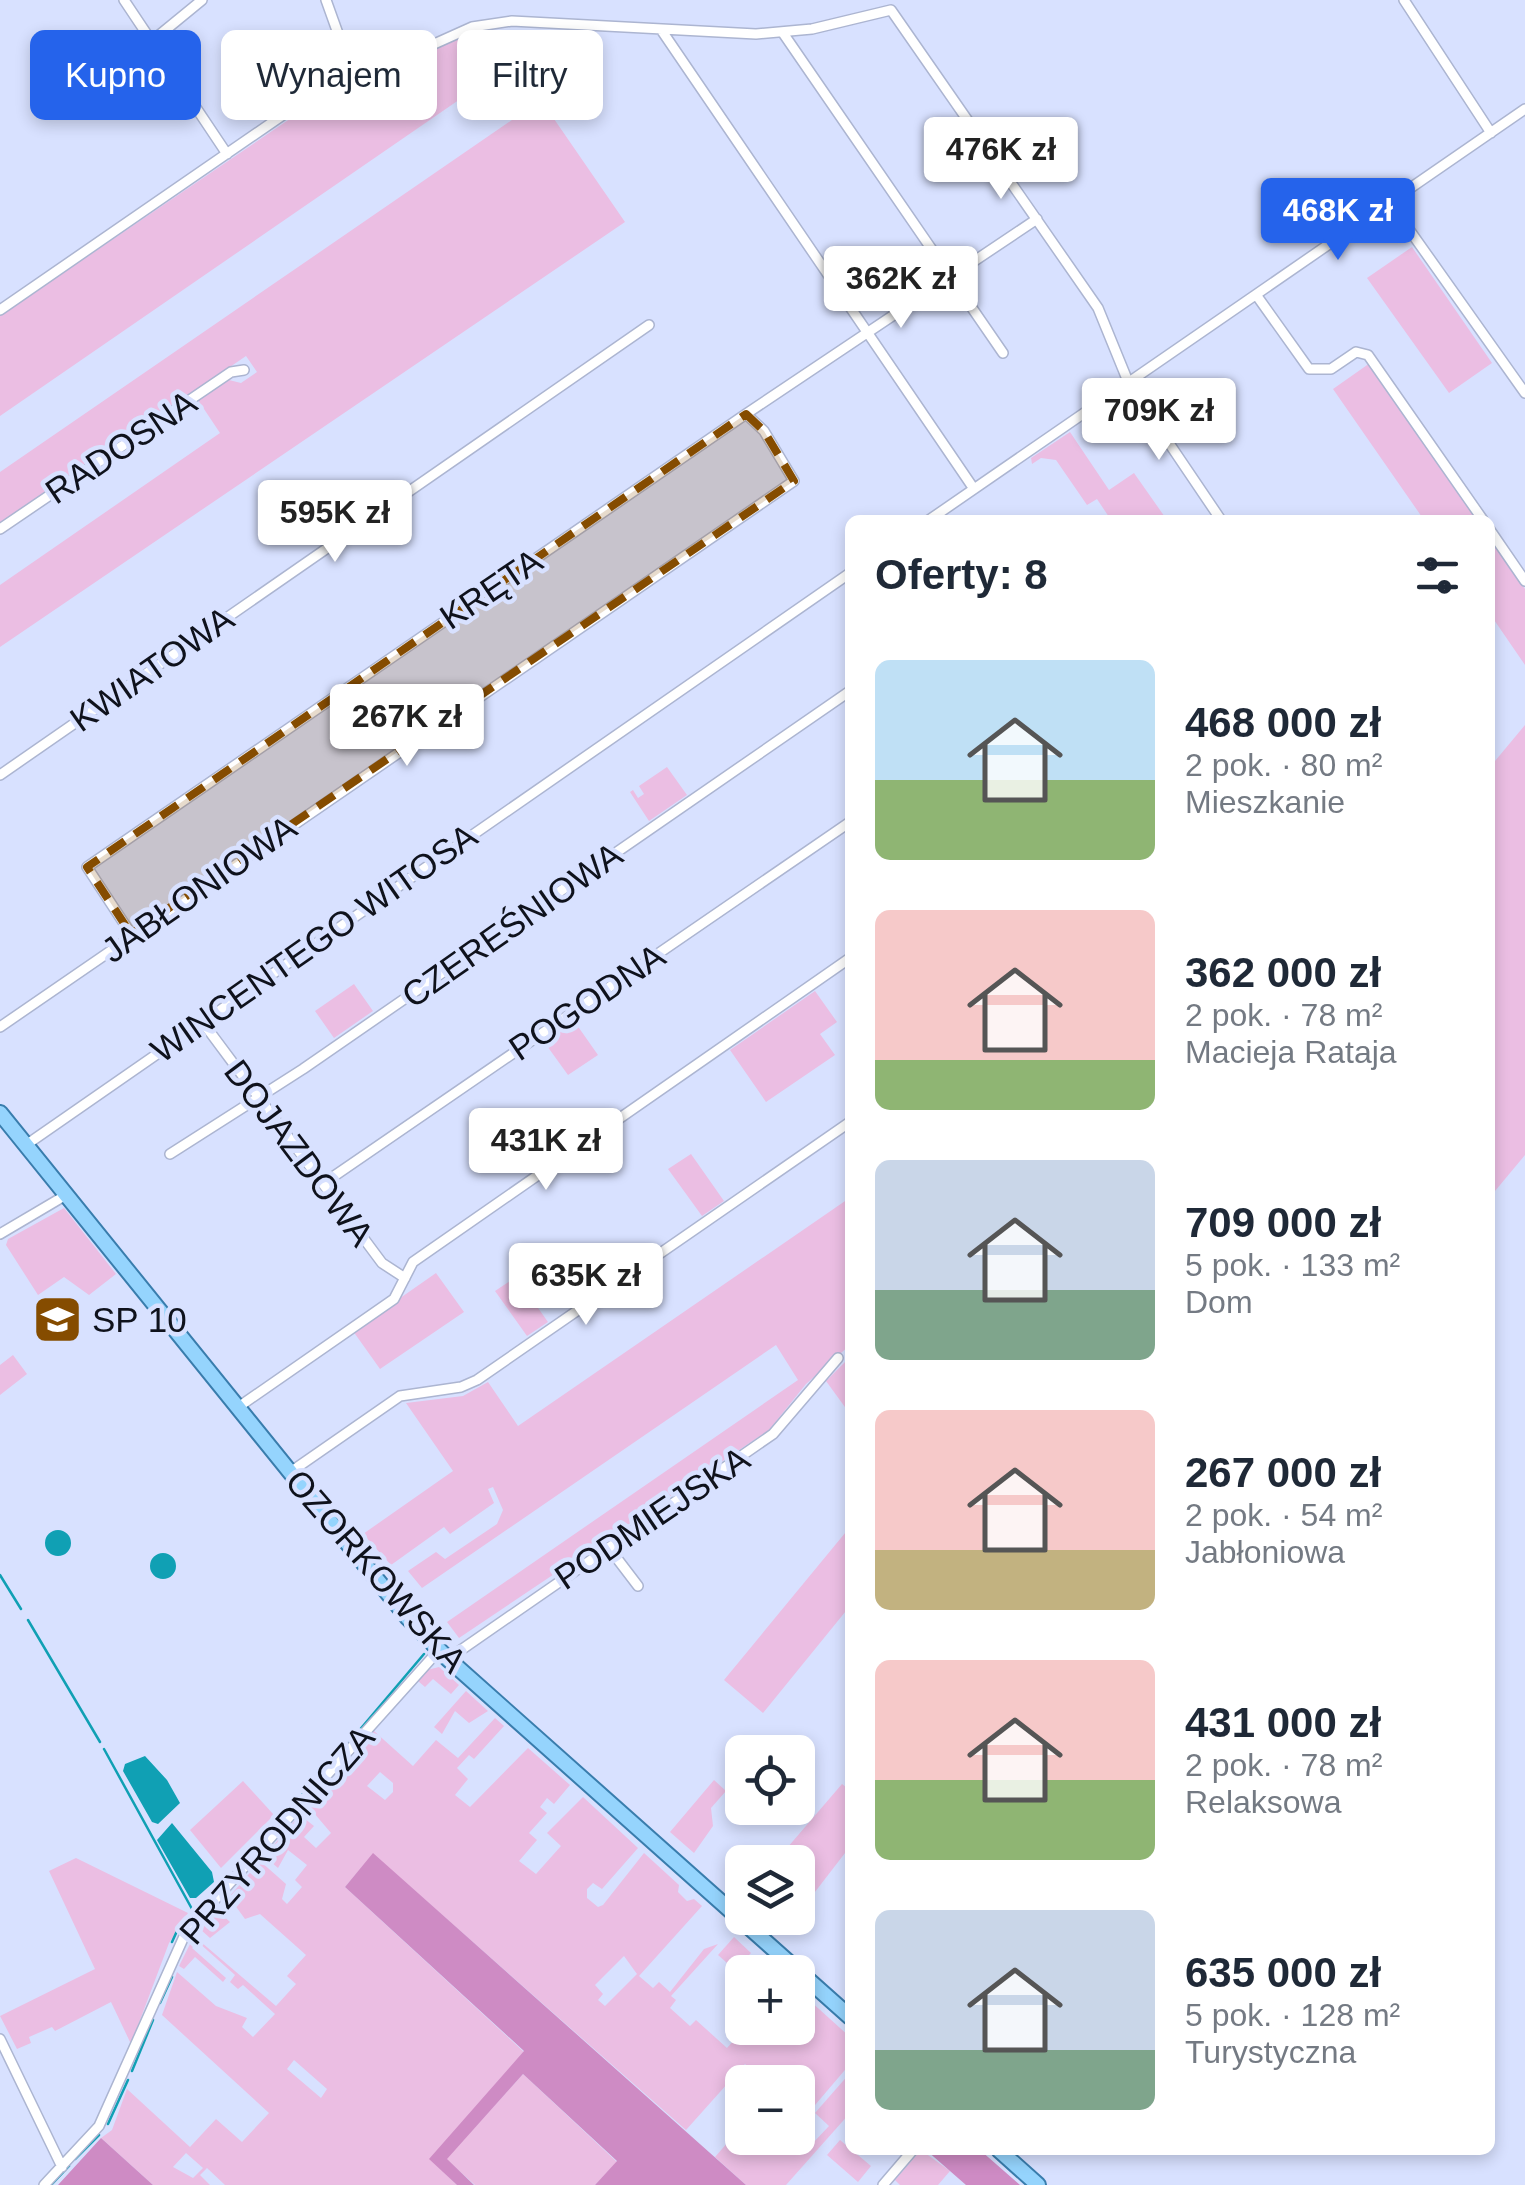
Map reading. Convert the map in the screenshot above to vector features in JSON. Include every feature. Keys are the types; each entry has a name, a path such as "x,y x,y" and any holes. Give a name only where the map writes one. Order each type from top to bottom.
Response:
{"main road":[{"name":"OZORKOWSKA","path":"0,1113 377,1582 443,1654 845,2013"},
{"path":"1005,2155 1038,2185"}],"street":[{"path":"124,0 145,30"},
{"path":"164,30 202,0"},
{"path":"326,0 337,30"},
{"path":"1404,0 1491,133"},
{"path":"437,44 484,24 512,21 662,32 783,33 891,10 1098,308 1129,384 1218,515"},
{"path":"662,32 974,489"},
{"path":"783,33 1003,353"},
{"path":"936,515 1525,110"},
{"path":"201,114 227,154"},
{"path":"0,310 276,120"},
{"path":"1391,204 1525,394"},
{"path":"746,414 1036,219"},
{"path":"1258,296 1304,365 1315,372 1331,368 1356,352 1368,356 1479,515"},
{"name":"KWIATOWA","path":"0,775 649,325"},
{"name":"RADOSNA","path":"0,529 231,372 244,370"},
{"name":"JABŁONIOWA","path":"0,1027 794,481 764,431 746,414"},
{"name":"KRĘTA","path":"131,934 87,867 746,414"},
{"path":"1495,537 1525,580"},
{"name":"WINCENTEGO WITOSA","path":"26,1145 845,576"},
{"name":"CZEREŚNIOWA","path":"170,1154 260,1098 845,693"},
{"name":"POGODNA","path":"324,1183 845,825"},
{"path":"238,1408 394,1299 413,1262 845,961"},
{"name":"DOJAZDOWA","path":"201,1020 382,1263 405,1278"},
{"path":"290,1473 400,1396 462,1387 477,1380 845,1125"},
{"path":"0,1234 66,1195"},
{"name":"PODMIEJSKA","path":"443,1654 609,1548 773,1434 838,1358"},
{"path":"609,1548 638,1586"},
{"name":"PRZYRODNICZA","path":"44,2185 99,2126 168,1964 186,1932 443,1654"},
{"path":"0,2039 62,2166"},
{"path":"886,2184 909,2155"}],"highlighted area":[{"path":"746,414 764,431 794,481 131,934 87,867"}],"shaded area":[{"path":"457,39 457,101 437,115 437,49"},
{"path":"288,120 430,120 0,416 0,316"},
{"path":"512,120 555,120 625,222 0,647 0,585 220,433 198,400 229,380 241,383 257,372 246,356 0,524 0,472"},
{"path":"1412,247 1492,363 1449,393 1367,278"},
{"path":"1370,363 1475,515 1421,515 1333,389"},
{"path":"1070,432 1109,490 1134,473 1163,515 1108,515 1097,499 1087,505 1056,460 1041,458 1032,464 1031,458"},
{"path":"1495,545 1525,589 1525,665 1495,621"},
{"path":"1525,725 1525,1155 1495,1191 1495,761"},
{"path":"667,767 687,795 649,821 630,792 633,790 638,798 644,794 639,786"},
{"path":"354,984 373,1011 334,1038 315,1011"},
{"path":"815,991 837,1022 820,1034 835,1055 766,1102 730,1050"},
{"path":"572,1018 598,1055 568,1075 542,1039"},
{"path":"691,1154 724,1201 702,1216 668,1169"},
{"path":"845,1201 845,1349 806,1384 769,1430 459,1638 447,1622 798,1380 776,1345 422,1588 408,1571 436,1552 445,1559 497,1524 503,1510 493,1487 488,1489 494,1503 450,1534 444,1527 391,1565 363,1534 453,1471 406,1403 463,1396 488,1382 518,1426"},
{"path":"64,1208 116,1274 89,1295 64,1277 38,1295 6,1245 8,1239"},
{"path":"436,1273 464,1312 380,1369 353,1331"},
{"path":"516,1277 548,1322 527,1336 495,1291"},
{"path":"13,1355 27,1374 0,1395 0,1365"},
{"path":"845,1362 845,1407 826,1381"},
{"path":"845,1533 845,1612 763,1713 724,1680"},
{"path":"439,1667 459,1685 451,1694 433,1679 425,1687 418,1681 427,1670"},
{"path":"466,1691 488,1711 469,1723 455,1711 442,1734 434,1727"},
{"path":"495,1718 504,1726 474,1759 469,1755 457,1768 468,1779 455,1795 470,1807 528,1748 570,1785 554,1804 547,1798 540,1807 547,1813 529,1833 537,1840 519,1861 536,1874 561,1846 547,1833 583,1797 638,1848 602,1889 593,1883 587,1889 587,1898 598,1907 603,1905 644,1853 679,1885 678,1892 687,1901 694,1899 702,1906 639,1976 653,1988 659,1982 670,1992 704,1949 718,1944 671,1996 676,2000 670,2008 690,2026 696,2020 727,2048 815,2045 815,2005 845,2032 845,2070 815,2105 815,2065 725,2065 725,2086 686,2130 373,1854 345,1887 524,2052 430,2159 457,2185 225,2185 207,2168 200,2175 210,2185 153,2185 101,2138 112,2130 127,2089 190,2147 216,2119 242,2142 269,2113 162,2015 177,1972 216,2006 247,2018 242,2027 253,2037 275,2014 243,1985 238,1989 230,1982 235,1975 198,1942 192,1948 226,1978 223,1982 195,1957 184,1969 179,1966 194,1936 276,2006 296,1984 287,1976 306,1955 260,1914 245,1919 229,1897 260,1861 286,1884 282,1899 287,1904 302,1887 295,1880 307,1865 288,1850 278,1868 264,1856 300,1815 314,1826 304,1837 316,1848 331,1833 308,1806 360,1753 359,1747 374,1731 413,1766 436,1740 458,1758","holes":["380,1772 393,1783 393,1792 385,1800 367,1786","624,1956 637,1974 605,2006 598,2000 603,1994 595,1985","294,2060 327,2089 321,2098 287,2069","186,2153 203,2168 193,2178 173,2167"]},
{"path":"714,1780 725,1790 711,1808 713,1826 694,1853 670,1832"},
{"path":"243,1781 274,1815 221,1868 190,1830"},
{"path":"842,1784 845,1786 845,1853 815,1892 815,1845 790,1845 807,1825 815,1825 815,1815"},
{"path":"373,1853 746,2185 595,2185 617,2161 523,2074 447,2159 474,2185 457,2185 429,2159 524,2051 345,1887"},
{"path":"76,1858 188,1913 169,1943 131,2044 111,2002 55,2031 52,2027 29,2037 31,2043 17,2049 0,2016 95,1969 49,1871"},
{"path":"217,1910 230,1922 210,1938 200,1929"},
{"path":"734,1937 751,1953 725,1955 725,1961 718,1955"},
{"path":"523,2074 617,2162 595,2185 475,2185 446,2159"},
{"path":"845,2079 845,2119 815,2152 815,2141 829,2126 815,2113"},
{"path":"101,2138 153,2185 58,2185"},
{"path":"840,2140 845,2144 845,2155 858,2155 871,2166 858,2182 827,2155"},
{"path":"725,2146 725,2155 813,2155 786,2185 746,2185 715,2157"},
{"path":"917,2155 928,2155 950,2171 938,2185 900,2185 895,2180"},
{"path":"932,2155 986,2155 1020,2185 966,2185"}],"water":[{"path":"58,1530 67,1534 71,1543 67,1552 58,1556 49,1552 45,1543 49,1534"},
{"path":"163,1553 172,1557 176,1566 172,1575 163,1579 154,1575 150,1566 154,1557"},
{"path":"145,1756 167,1780 180,1803 158,1824 152,1822 123,1771 125,1764"},
{"path":"172,1823 212,1872 214,1882 196,1898 190,1898 157,1840"}],"waterway":[{"path":"0,1575 21,1609"},
{"path":"28,1620 100,1742"},
{"path":"357,1733 424,1654"},
{"path":"315,1781 348,1743"},
{"path":"104,1749 192,1909"},
{"path":"230,1877 308,1788"},
{"path":"181,1924 211,1898"},
{"path":"172,1942 177,1931"},
{"path":"160,2003 172,1977"},
{"path":"132,2071 153,2020"},
{"path":"108,2124 128,2080"},
{"path":"75,2159 99,2135"},
{"path":"51,2185 69,2166"}],"place":[{"name":"SP 10","path":"57,1320"}]}
